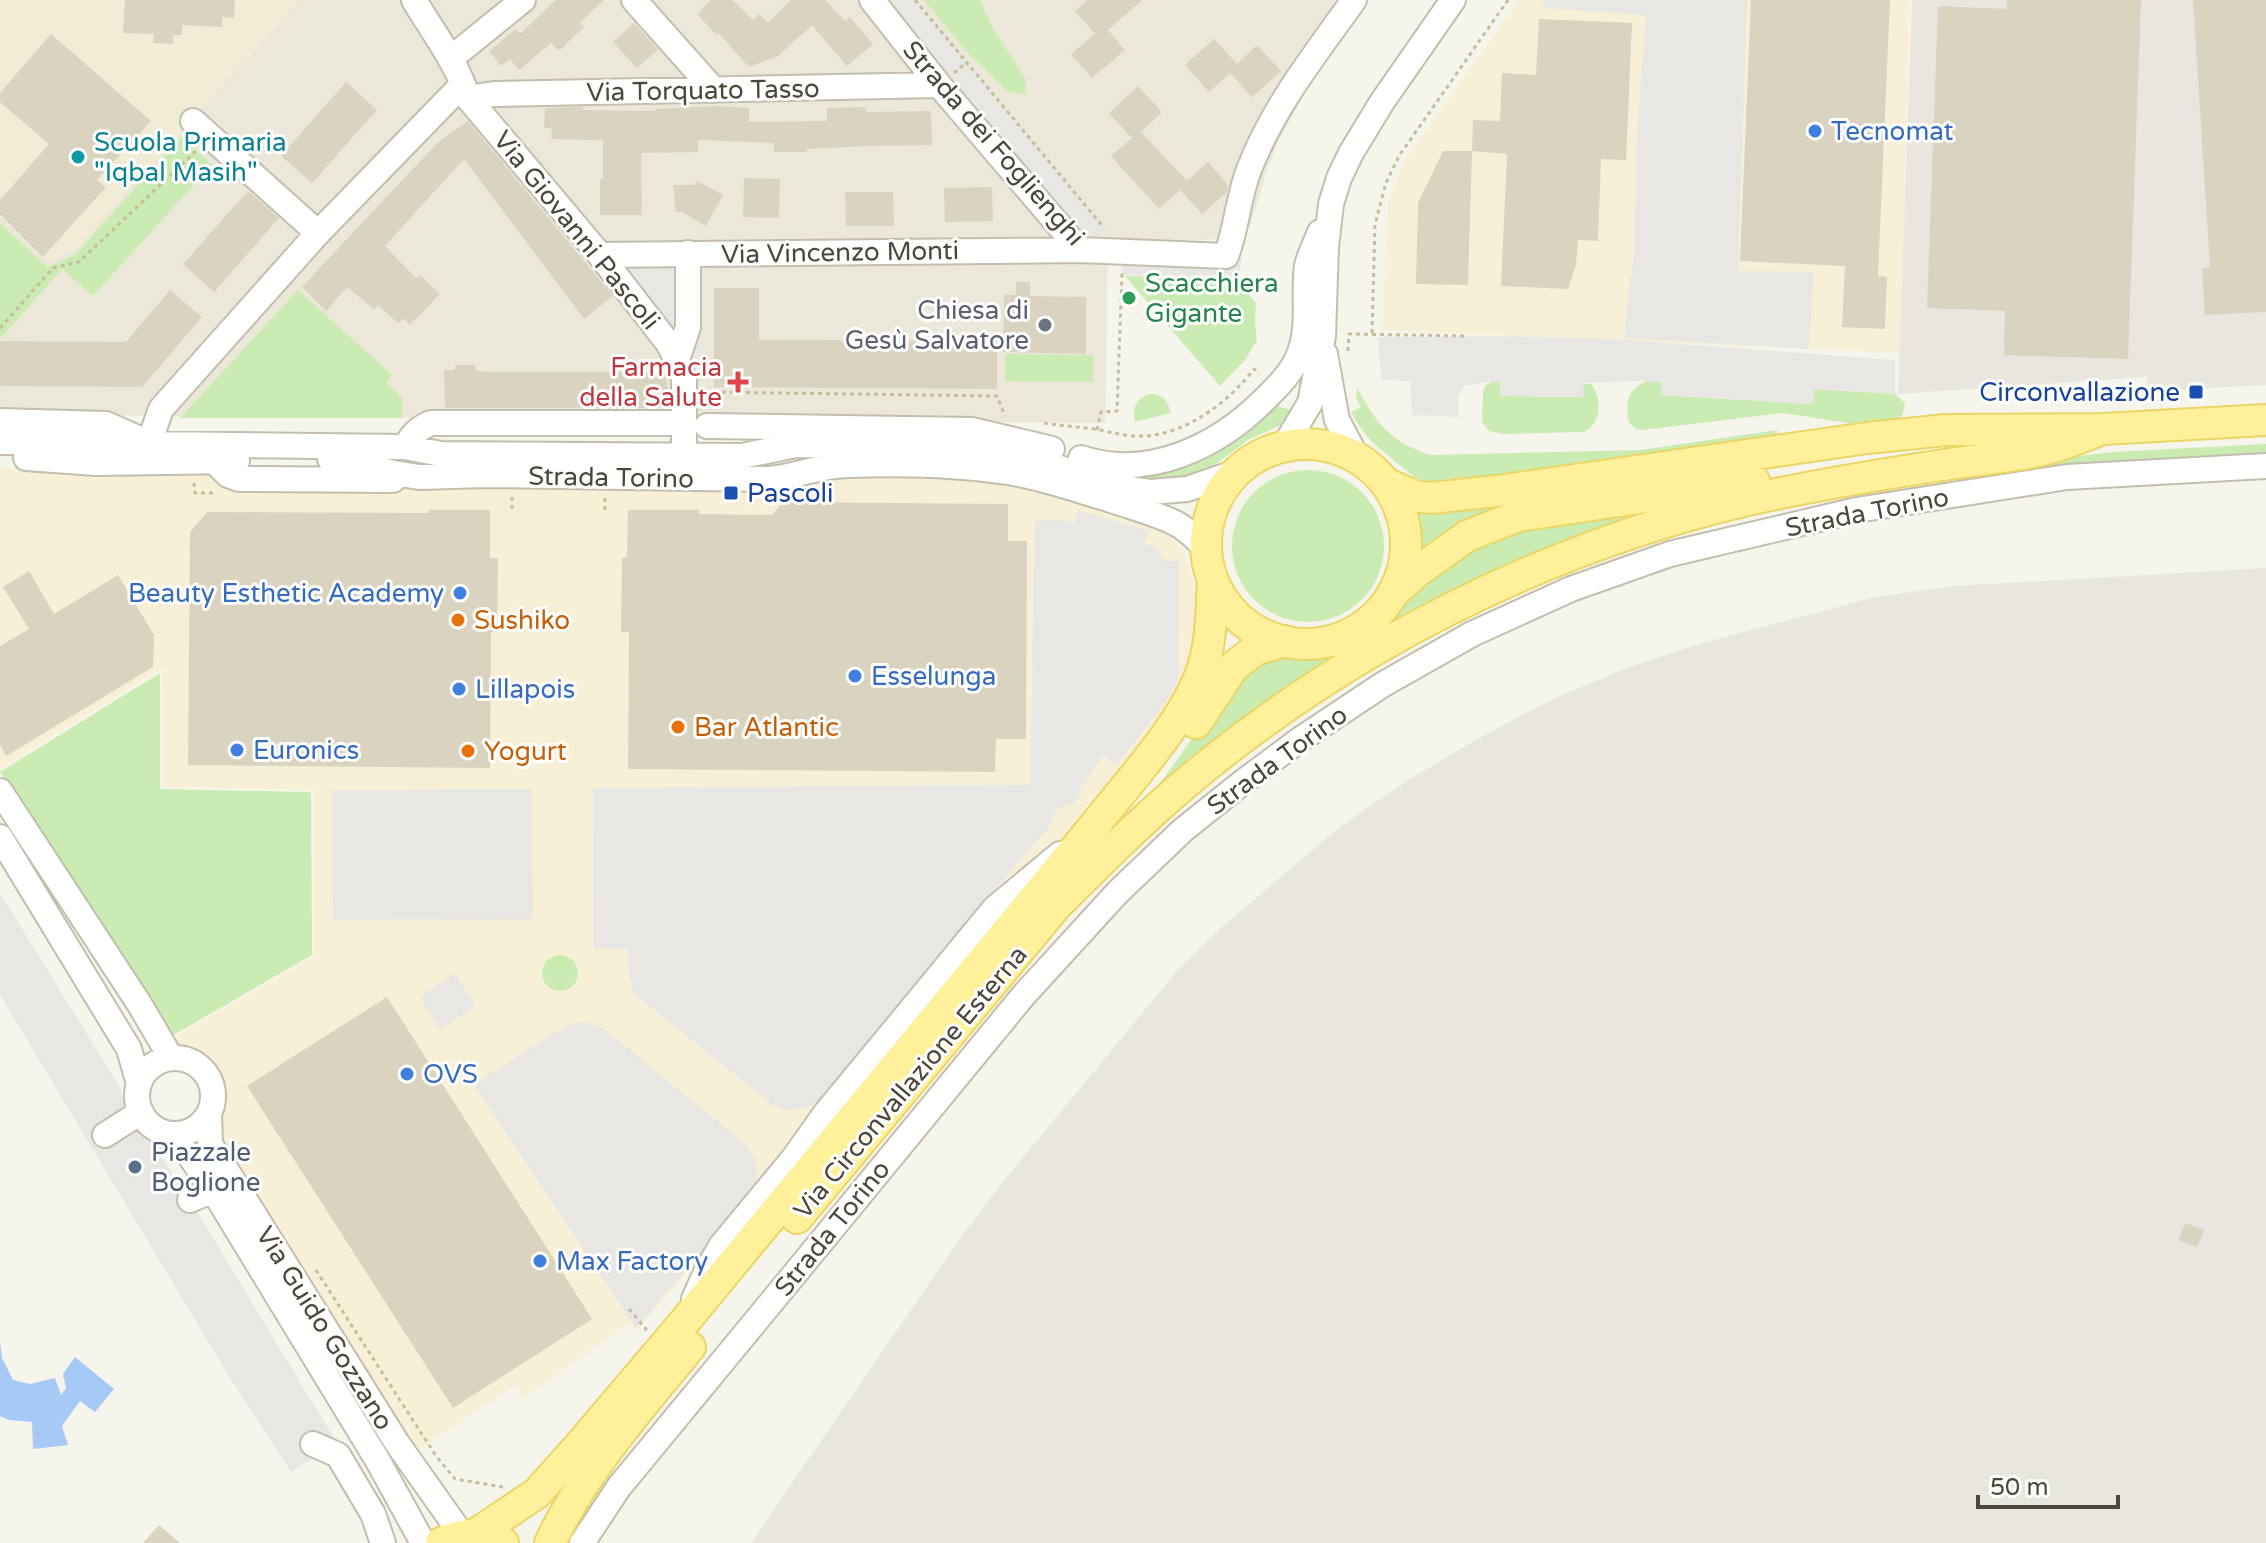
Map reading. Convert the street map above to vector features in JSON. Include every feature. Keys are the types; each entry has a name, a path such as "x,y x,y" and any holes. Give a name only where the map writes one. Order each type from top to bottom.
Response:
{"main road":[{"name":"Strada Torino","path":"1385,483 1415,496 1431,498 1867,438 1946,430 2103,429 2266,420"},
{"path":"1058,904 1140,823 1232,747 1357,661 1458,604 1605,542 1714,508 1789,491 2047,449 2103,429"},
{"name":"Strada Torino","path":"1394,592 1467,536 1518,516 2103,429"},
{"path":"1313,444 1337,449 1357,458 1385,483 1398,504 1405,531 1404,563 1394,592 1383,608 1363,626 1343,637 1321,643 1285,641 1247,625 1225,603 1213,581 1205,547 1207,523 1217,496 1234,473 1253,458 1285,445 1313,444"},
{"name":"Via Circonvallazione Esterna","path":"471,1539 537,1493 686,1320 1156,747 1185,707 1202,672 1213,581"},
{"name":"Via Circonvallazione Esterna","path":"550,1543 565,1510 645,1401 1058,904 1170,759 1234,666 1255,650 1285,641"}],"street":[{"name":"Via Giovanni Pascoli","path":"414,0 466,91 654,323 677,360 693,417 684,467"},
{"path":"450,59 523,0"},
{"path":"634,0 714,90"},
{"name":"Strada dei Foglienghi","path":"872,0 939,85 1080,250 1226,256 1248,170 1263,137 1278,109 1354,0"},
{"path":"1285,445 1310,403 1323,336 1331,204 1339,178 1382,102 1453,0"},
{"name":"Via Torquato Tasso","path":"466,91 494,94 939,85"},
{"path":"150,453 161,409 318,233 466,91"},
{"path":"202,129 318,233"},
{"name":"Strada Torino","path":"0,442 214,461 342,459 419,477 684,467 742,456 796,436 972,430 1001,435 1099,464 1142,465 1197,449 1224,435 1251,413 1290,373 1302,347 1307,264 1331,204"},
{"name":"Via Vincenzo Monti","path":"600,255 1080,250"},
{"path":"677,360 688,327 688,253"},
{"path":"1323,336 1337,420 1357,458"},
{"name":"Strada Torino","path":"405,447 419,428 431,423 693,417 796,436 970,450 1032,460 1151,492 1187,489 1234,473"},
{"name":"Strada Torino","path":"0,421 106,424 150,453"},
{"name":"Strada Torino","path":"0,458 96,463 150,453 405,447 441,454 684,467 770,479 792,477 829,466 934,465 1010,473 1073,489 1176,523 1205,547"},
{"path":"1032,460 1058,451"},
{"name":"Strada Torino","path":"582,1543 619,1487 1023,996 1118,892 1183,830 1243,782 1382,685 1472,634 1571,589 1670,554 1857,510 2067,477 2266,466"},
{"path":"0,791 140,1005 171,1058"},
{"path":"0,837 129,1049 139,1084"},
{"path":"171,1058 194,1063 203,1070 213,1091 209,1114 190,1132 164,1133 146,1121 141,1112 137,1093 144,1074 151,1066 171,1058"},
{"path":"105,1135 141,1112"},
{"name":"Via Guido Gozzano","path":"209,1114 210,1144 397,1443 471,1539"},
{"name":"Via Guido Gozzano","path":"164,1133 190,1156 213,1190 378,1461 423,1543"},
{"path":"190,1200 213,1190"},
{"path":"313,1444 338,1455 373,1514 383,1543"}],"path":[{"path":"915,0 1122,251 1117,411 1101,412 1097,430"},
{"path":"1372,334 1375,224 1386,183 1399,156 1508,0"},
{"path":"0,328 53,268 79,262 202,129"},
{"path":"1348,361 1349,334 1465,336"},
{"path":"1042,423 1146,436 1184,425 1220,404 1254,369 1274,390"},
{"path":"693,417 700,392 997,396 1007,423"},
{"path":"512,494 512,511"},
{"path":"605,494 605,511"},
{"path":"310,1261 436,1456 455,1479 502,1487"},
{"path":"629,1309 646,1329 635,1341"}],"shaded area":[{"path":"0,0 1366,0 1305,93 1278,141 1250,227 1221,239 1108,243 1105,423 0,415"},
{"path":"0,0 300,0 77,248 48,262 0,214"},
{"path":"890,0 913,0 1108,232 1085,233"},
{"path":"1519,0 1910,0 1900,353 1382,330 1388,202 1404,161"},
{"path":"1545,0 1747,0 1738,271 1814,272 1809,349 1625,338 1634,258 1637,135 1646,15 1540,8"},
{"path":"1912,0 2266,0 2266,385 2147,392 2147,377 1898,394"},
{"path":"1122,253 1241,257 1240,277 1122,275"},
{"path":"600,255 706,260 700,392 685,391"},
{"path":"1377,337 1615,339 1895,360 1895,394 1814,389 1813,404 1661,395 1661,382 1639,381 1584,383 1583,397 1500,396 1500,382 1492,381 1464,386 1458,397 1458,417 1412,415 1410,381 1382,380"},
{"path":"0,468 988,473 1164,532 1184,554 1197,596 1195,652 1169,711 1094,809 635,1332 628,1324 524,1398 515,1385 416,1452 214,1126 219,1099 216,1076 198,1059 173,1054 166,1042 314,956 314,790 163,787 162,668 0,769","holes":["1079,511 1147,532 1144,543 1157,549 1164,561 1116,764 1104,754 1074,802 1056,809 1049,827 909,991 761,1096 634,994 629,976 628,949 594,948 593,788 1030,785 1035,521 1059,520 1074,524"]},
{"path":"1078,510 1148,531 1144,543 1157,549 1164,561 1179,561 1178,682 1116,765 1104,755 1074,803 1056,809 1049,827 821,1099 809,1107 783,1110 770,1103 634,994 629,976 628,949 594,949 593,788 1030,785 1035,521 1059,520 1074,524"},
{"path":"2266,568 2266,1543 751,1543 958,1241 1177,971 1223,926 1341,826 1410,779 1557,697 1632,666 1699,644 1875,597 1953,586"},
{"path":"532,789 533,919 333,920 332,790"},
{"name":"Piazzale Boglione","path":"0,893 119,1086 130,1119 153,1144 190,1200 337,1443 291,1472 222,1365 0,995"},
{"path":"455,974 476,1006 440,1029 420,997"},
{"path":"586,1022 603,1028 745,1144 754,1157 757,1170 750,1196 636,1328 474,1084 571,1023"}],"green space":[{"path":"924,0 980,0 993,29 1025,78 1026,95 1007,91 969,54"},
{"path":"181,137 212,165 93,296 62,269 0,339 0,223 47,267 75,255"},
{"path":"1125,276 1235,278 1256,303 1257,340 1245,360 1220,386"},
{"path":"298,290 392,375 386,384 402,397 402,418 180,418"},
{"path":"1005,354 1093,355 1093,382 1005,381"},
{"path":"1492,381 1500,382 1501,396 1582,397 1583,384 1591,384 1599,403 1597,417 1584,432 1502,434 1489,431 1482,422 1483,392"},
{"path":"1646,381 1661,382 1661,395 1813,404 1814,389 1895,394 1905,403 1898,420 1861,425 1783,413 1643,430 1636,429 1629,422 1627,409 1631,393"},
{"path":"1357,387 1386,430 1395,438 1431,455 1640,450 1777,430 1778,435 1443,484 1428,483 1414,477 1371,441 1359,426 1351,412 1361,407 1356,398"},
{"path":"1150,394 1164,399 1171,413 1135,422 1136,404"},
{"path":"1277,406 1299,412 1292,420 1248,440 1193,481 1126,479 1154,476 1196,464 1221,451"},
{"path":"2266,444 2266,454 2041,472 2039,461 2113,452"},
{"path":"1308,470 1337,476 1362,492 1378,517 1384,546 1378,575 1362,600 1337,616 1308,622 1279,616 1254,600 1238,575 1232,546 1238,517 1254,492 1279,476"},
{"path":"1542,497 1420,554 1416,510"},
{"path":"1690,498 1573,544 1143,807 1236,677 1275,655 1317,657 1337,653 1359,643 1380,628 1422,581 1483,538"},
{"path":"160,673 160,789 311,792 312,955 165,1040 0,772"},
{"path":"560,955 573,960 578,973 573,986 560,991 547,986 542,973 547,960"}],"water":[{"path":"0,1341 2,1358 13,1380 30,1384 55,1378 61,1395 66,1388 63,1374 75,1357 114,1389 95,1412 80,1401 62,1426 68,1445 33,1449 32,1422 0,1416"}],"building":[{"path":"125,0 235,0 234,18 222,17 222,27 182,25 182,35 173,35 173,44 153,43 154,34 123,33"},
{"path":"556,0 604,0 580,23 584,27 559,51 551,43 519,70 510,59 501,66 489,51 516,29 520,34"},
{"path":"711,0 732,0 753,20 759,14 768,23 791,0 825,0 845,21 850,17 873,44 847,66 812,25 778,56 749,67 697,14"},
{"path":"1088,0 1142,0 1108,30 1125,50 1092,78 1071,54 1095,34 1075,11"},
{"name":"Tecnomat","path":"1751,0 1890,0 1878,276 1887,277 1885,329 1842,327 1845,266 1740,261"},
{"path":"2007,0 2141,0 2128,359 2004,355 2005,311 1927,308 1938,6 2007,9"},
{"path":"2193,0 2266,0 2266,312 2205,315 2202,268 2210,267"},
{"path":"1539,19 1632,23 1626,160 1601,159 1598,241 1578,240 1576,265 1568,289 1501,286 1507,154 1472,151 1473,120 1500,121 1502,73 1536,75"},
{"path":"634,23 658,50 637,68 613,42"},
{"name":"Scuola Primaria \"Iqbal Masih\"","path":"51,34 151,121 97,180 106,187 43,257 0,214 0,200 49,144 0,102 0,93"},
{"path":"1214,39 1237,64 1257,45 1281,71 1252,97 1230,73 1209,92 1185,65"},
{"path":"346,82 377,110 312,183 281,156"},
{"path":"1138,86 1162,112 1141,132 1187,181 1208,162 1228,185 1227,192 1202,214 1180,190 1159,209 1111,156 1132,138 1109,113"},
{"path":"718,106 749,108 749,122 827,121 827,108 865,107 866,112 931,111 932,145 774,152 774,143 698,140 698,152 641,153 642,215 600,215 603,140 551,139 552,128 544,128 545,108 655,111"},
{"path":"468,121 613,296 584,319 464,159 385,246 416,278 420,275 440,294 410,325 404,319 398,323 378,305 374,309 347,287 326,311 302,287 438,142"},
{"path":"1443,151 1472,151 1468,285 1416,284 1418,203"},
{"path":"744,178 780,179 779,218 743,217"},
{"path":"698,181 723,195 706,226 682,212 676,212 673,185 694,185"},
{"path":"992,187 993,221 945,222 944,188"},
{"path":"248,191 279,218 214,292 183,264"},
{"path":"845,192 893,192 894,226 846,226"},
{"name":"Chiesa di Gesù Salvatore","path":"1016,282 1030,282 1030,296 1086,297 1086,354 1003,352 1004,295 1016,295"},
{"path":"714,288 759,288 759,340 997,341 997,389 714,387"},
{"path":"170,290 202,317 142,387 0,386 0,341 126,342"},
{"path":"456,365 475,365 475,370 489,372 665,372 669,408 445,408 444,370 454,370"},
{"path":"783,502 1008,504 1008,541 1027,541 1026,739 996,739 995,772 628,769 629,632 621,632 622,558 627,557 628,510 699,510 699,514 772,515"},
{"path":"429,510 490,510 490,558 498,558 497,632 491,632 490,768 188,765 190,532 207,512 429,513"},
{"path":"29,571 54,614 118,575 154,635 153,667 6,756 0,745 0,646 29,629 3,587"},
{"path":"387,997 592,1319 453,1408 247,1086"},
{"path":"2185,1223 2204,1230 2197,1247 2179,1240"},
{"path":"159,1525 180,1543 143,1543"}],"place":[{"name":"Tecnomat","path":"1815,131"},
{"name":"Scuola Primaria \"Iqbal Masih\"","path":"78,157"},
{"name":"Scacchiera Gigante","path":"1129,298"},
{"name":"Chiesa di Gesù Salvatore","path":"1045,325"},
{"name":"Farmacia della Salute","path":"738,382"},
{"name":"Circonvallazione","path":"2196,392"},
{"name":"Pascoli","path":"731,493"},
{"name":"Beauty Esthetic Academy","path":"460,593"},
{"name":"Sushiko","path":"458,620"},
{"name":"Esselunga","path":"855,676"},
{"name":"Lillapois","path":"459,689"},
{"name":"Bar Atlantic","path":"678,727"},
{"name":"Euronics","path":"237,750"},
{"name":"Yogurt","path":"468,751"},
{"name":"OVS","path":"407,1074"},
{"name":"Piazzale Boglione","path":"135,1167"},
{"name":"Max Factory","path":"540,1261"}]}
